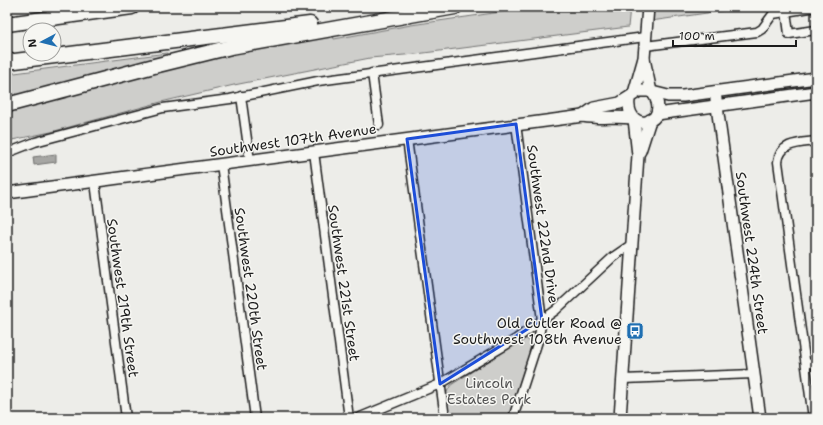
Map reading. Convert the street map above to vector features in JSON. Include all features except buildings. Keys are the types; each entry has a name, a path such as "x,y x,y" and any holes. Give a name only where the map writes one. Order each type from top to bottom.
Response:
{"highway":[{"path":"7,24 132,7"},
{"path":"7,62 449,7"},
{"path":"7,105 160,64 232,47 455,7"}],"street":[{"path":"620,418 638,155 633,119 628,107 644,58 648,7"},
{"path":"7,154 35,142 153,110 241,96 308,82 372,73 645,42 757,32 762,29 774,14 816,7"},
{"path":"786,11 789,34 816,30"},
{"path":"638,155 659,104 652,92 647,64 644,58"},
{"path":"372,73 379,125"},
{"path":"583,116 594,108 617,104 642,90 672,96 715,92 816,78"},
{"name":"Southwest 224th Street","path":"715,92 760,418"},
{"path":"583,116 595,118 619,116 642,122 654,117 717,105 816,92"},
{"path":"241,96 250,161"},
{"name":"Southwest 107th Avenue","path":"7,193 583,116"},
{"name":"Southwest 222nd Drive","path":"513,418 538,341 542,320 516,124"},
{"path":"407,139 445,418"},
{"path":"813,418 778,162 783,149 789,145 816,141"},
{"name":"Southwest 221st Street","path":"314,152 349,418"},
{"name":"Southwest 220th Street","path":"221,164 255,418"},
{"name":"Southwest 219th Street","path":"95,182 126,418"},
{"path":"358,418 440,384 516,339 556,310 614,257 632,244"},
{"path":"806,364 816,363"},
{"path":"623,380 754,374"}],"highlighted area":[{"path":"516,124 542,320 440,384 407,139"}],"green space":[{"path":"535,7 630,7 628,27 416,54 370,58 234,85 161,102 51,132 7,141 7,109 184,62 333,35 334,39 411,25"},
{"path":"653,7 749,7 651,21"},
{"path":"167,53 170,55 7,102 7,74"},
{"name":"Lincoln Estates Park","path":"523,339 527,339 532,345 508,418 448,418 446,397 448,389 451,385"}],"shaded area":[{"path":"56,154 56,162 34,165 33,157"}],"place":[{"name":"Old Cutler Road @ Southwest 108th Avenue","path":"635,331"}]}
